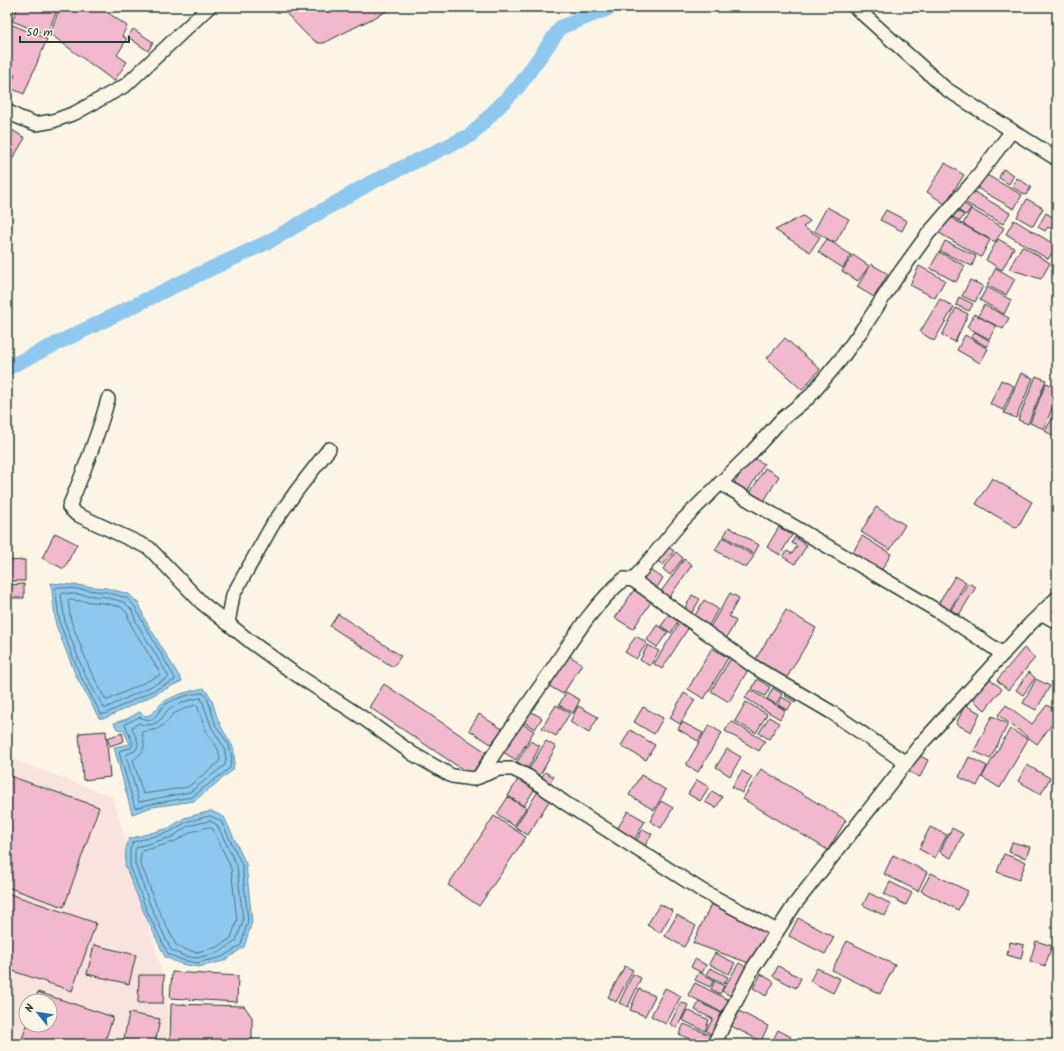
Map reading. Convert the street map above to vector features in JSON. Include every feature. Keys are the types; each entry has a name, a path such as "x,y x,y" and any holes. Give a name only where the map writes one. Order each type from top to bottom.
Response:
{"street":[{"path":"7,111 36,124 53,121 75,113 126,84 209,7"},
{"path":"855,7 946,89 1057,159"},
{"path":"633,580 682,521 751,453 781,420 809,397 841,359 864,328 896,278 928,234 973,182 1012,131"},
{"path":"108,399 98,435 69,507 76,514 148,548 202,603 285,666 363,718 413,754 452,776 473,779 499,769 513,769 529,777 565,803 701,890 777,931"},
{"path":"228,623 233,595 273,524 329,449"},
{"path":"720,483 940,613 1003,654"},
{"path":"479,777 514,722 586,620 609,592 624,579 633,580 756,668 831,712 906,763"},
{"path":"714,1044 753,968 795,904 920,745 1041,613 1057,598"},
{"path":"1041,613 1057,622"}],"shaded area":[{"path":"7,757 113,797 166,987 169,1044 7,1044"}],"water":[{"path":"51,583 106,588 129,594 140,605 144,618 182,681 106,718 99,718 76,676 56,625"},
{"path":"204,688 208,692 212,701 223,731 232,745 234,755 233,770 194,801 152,807 132,814 114,747 130,744 123,730 117,729 114,723 127,719 139,712 146,716 149,715 162,703 170,699 184,693"},
{"path":"211,811 224,817 246,864 252,922 244,947 224,961 198,967 181,964 165,957 143,910 125,865 126,849 129,839 169,828 184,818"}],"building":[{"path":"7,7 15,7 7,24"},
{"path":"18,7 58,7 47,35 12,21"},
{"path":"60,7 100,7 127,26 122,36 127,39 117,55 127,62 114,81 50,34"},
{"path":"280,7 395,7 324,43 318,43 308,36"},
{"path":"10,24 47,39 24,94 10,88 15,75 7,72 7,32"},
{"path":"133,29 153,42 148,51 128,37"},
{"path":"12,130 25,138 10,163 7,162 7,139"},
{"path":"945,163 964,175 945,204 927,192"},
{"path":"1003,169 1014,175 1009,184 999,178"},
{"path":"985,174 1022,195 1014,209 977,188"},
{"path":"1017,178 1031,187 1026,195 1012,187"},
{"path":"971,190 1010,213 1003,224 964,202"},
{"path":"1027,199 1043,208 1033,226 1017,217"},
{"path":"962,203 971,208 966,215 957,210"},
{"path":"827,207 849,219 835,243 814,231"},
{"path":"971,209 1004,228 995,242 963,224"},
{"path":"886,210 907,221 902,231 880,220"},
{"path":"955,210 964,215 960,221 951,216"},
{"path":"1046,213 1057,220 1057,232 1048,227 1045,231 1038,227"},
{"path":"803,216 810,221 803,227 820,237 810,252 775,230"},
{"path":"948,216 990,240 981,257 939,233"},
{"path":"1014,220 1057,246 1048,259 1006,234"},
{"path":"827,239 851,255 843,268 818,252"},
{"path":"998,239 1014,248 1002,270 986,260"},
{"path":"945,241 976,256 972,266 940,251"},
{"path":"1022,246 1050,263 1041,279 1009,269"},
{"path":"939,252 965,266 956,282 930,268"},
{"path":"853,255 869,266 858,281 842,271"},
{"path":"871,264 888,274 874,297 857,287"},
{"path":"919,266 945,280 935,298 910,285"},
{"path":"996,268 1015,279 1006,295 987,285"},
{"path":"970,280 983,286 975,302 962,296"},
{"path":"987,287 1011,300 1004,314 980,300"},
{"path":"959,297 973,304 969,311 956,305"},
{"path":"940,299 954,307 934,341 920,332"},
{"path":"984,305 1009,318 1003,329 978,316"},
{"path":"956,308 968,314 955,342 942,335"},
{"path":"974,314 996,326 989,339 967,327"},
{"path":"975,332 990,341 987,347 971,337"},
{"path":"965,335 988,349 980,363 957,350"},
{"path":"785,338 820,369 802,390 767,358"},
{"path":"1021,373 1033,378 1016,418 1004,413"},
{"path":"1036,376 1046,380 1028,424 1018,420"},
{"path":"1001,380 1014,386 1003,410 990,404"},
{"path":"1046,383 1057,387 1057,395 1044,429 1030,423"},
{"path":"1054,415 1057,417 1057,438 1045,431"},
{"path":"750,456 764,464 746,494 733,486"},
{"path":"765,468 779,476 763,503 749,495"},
{"path":"992,478 1032,502 1017,528 976,504"},
{"path":"876,507 905,525 890,550 861,532"},
{"path":"729,527 759,545 754,554 724,536"},
{"path":"779,527 792,535 780,555 767,547"},
{"path":"55,533 77,544 64,569 42,558"},
{"path":"862,536 891,554 881,571 852,554"},
{"path":"723,537 754,556 746,568 715,550"},
{"path":"795,537 807,545 795,564 783,557 787,551 792,554 797,546 792,543"},
{"path":"667,546 674,551 663,565 656,560"},
{"path":"676,552 683,558 670,575 663,569"},
{"path":"684,559 692,565 668,599 660,593"},
{"path":"25,560 25,581 7,581 7,561"},
{"path":"647,569 663,578 656,589 641,580"},
{"path":"955,576 966,582 949,611 938,604"},
{"path":"968,583 976,587 959,615 951,610"},
{"path":"24,584 24,598 7,598 7,585"},
{"path":"634,590 651,602 633,629 615,618"},
{"path":"730,593 739,598 729,616 736,621 726,639 709,629"},
{"path":"692,595 700,599 690,616 683,612"},
{"path":"704,600 718,609 708,627 693,619"},
{"path":"786,610 816,628 786,679 755,660"},
{"path":"338,614 401,656 393,667 330,626"},
{"path":"669,615 678,621 671,633 661,626"},
{"path":"680,622 689,627 662,669 654,664"},
{"path":"657,625 668,632 657,647 647,640"},
{"path":"636,636 647,643 636,659 625,652"},
{"path":"648,645 659,651 650,666 640,660"},
{"path":"712,648 728,658 704,699 688,689"},
{"path":"1024,648 1035,658 1008,690 997,680"},
{"path":"568,655 582,664 563,694 549,686"},
{"path":"731,658 749,668 729,702 711,691"},
{"path":"1029,672 1035,678 1023,695 1016,690"},
{"path":"757,679 770,687 765,696 752,689"},
{"path":"990,679 1002,689 985,710 973,700"},
{"path":"1036,679 1050,686 1036,710 1023,703"},
{"path":"384,684 486,752 471,775 369,707"},
{"path":"773,688 782,694 776,704 767,699"},
{"path":"789,689 799,695 795,702 785,696"},
{"path":"750,690 785,710 780,719 745,698"},
{"path":"566,692 580,700 573,713 559,705"},
{"path":"684,693 695,700 680,724 670,718"},
{"path":"782,697 792,703 787,710 778,705"},
{"path":"746,702 767,714 756,733 735,721"},
{"path":"556,705 570,713 556,736 542,728"},
{"path":"965,705 980,713 971,732 956,724"},
{"path":"1006,705 1032,724 1047,705 1057,712 1057,718 1037,744 998,715"},
{"path":"578,706 598,717 589,733 570,722"},
{"path":"643,707 663,718 654,734 634,722"},
{"path":"527,709 542,718 535,729 520,720"},
{"path":"479,714 502,729 491,744 469,730"},
{"path":"992,716 1008,724 990,759 974,751"},
{"path":"769,717 779,723 769,739 759,733"},
{"path":"518,721 534,731 516,760 500,750"},
{"path":"731,721 765,741 759,751 725,731"},
{"path":"682,722 703,733 698,741 678,729"},
{"path":"709,725 722,733 698,772 686,765"},
{"path":"1010,729 1028,739 1000,788 982,777"},
{"path":"630,730 655,745 646,760 621,746"},
{"path":"106,731 110,777 83,780 79,733"},
{"path":"122,733 124,741 110,746 107,738"},
{"path":"530,741 540,746 528,768 517,762"},
{"path":"546,741 556,747 539,777 528,771"},
{"path":"727,749 741,757 730,776 716,767"},
{"path":"918,755 928,760 920,777 909,772"},
{"path":"969,757 987,766 977,786 959,777"},
{"path":"1027,765 1050,778 1041,794 1018,781"},
{"path":"761,769 846,820 828,850 743,799"},
{"path":"742,771 752,777 742,793 732,787"},
{"path":"545,772 554,777 548,785 540,780"},
{"path":"7,775 99,807 64,907 7,887"},
{"path":"641,775 666,790 654,810 629,795"},
{"path":"520,776 536,787 524,806 508,796"},
{"path":"697,780 709,787 700,801 688,794"},
{"path":"539,790 551,798 528,835 515,827"},
{"path":"712,791 722,797 716,808 705,802"},
{"path":"508,797 526,808 514,826 497,814"},
{"path":"661,801 673,808 661,828 650,821"},
{"path":"628,811 645,821 633,842 616,831"},
{"path":"494,816 526,837 479,906 448,885"},
{"path":"930,827 947,835 935,858 919,849"},
{"path":"952,828 963,834 951,858 940,852"},
{"path":"643,829 652,834 643,849 634,844"},
{"path":"1012,842 1030,847 1026,858 1009,852"},
{"path":"1004,854 1026,862 1019,880 997,872"},
{"path":"893,855 927,872 918,891 884,874"},
{"path":"931,873 968,891 958,910 921,891"},
{"path":"890,882 912,893 906,905 884,894"},
{"path":"7,893 96,923 72,991 7,969"},
{"path":"869,893 891,904 885,916 863,905"},
{"path":"660,904 673,911 660,933 647,925"},
{"path":"711,904 767,933 749,963 693,943"},
{"path":"677,915 696,926 684,947 665,936"},
{"path":"798,918 834,937 825,954 789,936"},
{"path":"847,941 895,965 880,994 832,970"},
{"path":"1036,941 1052,946 1045,966 1030,961"},
{"path":"1010,942 1024,945 1021,959 1007,955"},
{"path":"94,945 136,955 129,984 87,974"},
{"path":"715,953 735,963 729,974 709,964"},
{"path":"695,959 706,965 702,973 691,967"},
{"path":"739,963 749,969 733,997 722,991"},
{"path":"625,966 633,970 616,1002 608,997"},
{"path":"778,966 801,978 796,988 773,976"},
{"path":"710,968 728,977 724,984 706,974"},
{"path":"817,968 840,979 833,993 810,981"},
{"path":"172,972 238,976 237,1002 170,998"},
{"path":"699,972 714,980 710,987 695,980"},
{"path":"633,974 641,978 628,1007 619,1003"},
{"path":"761,974 774,982 766,996 753,988"},
{"path":"139,975 164,975 163,1003 138,1003"},
{"path":"715,981 724,986 720,994 711,989"},
{"path":"695,983 729,1000 723,1013 688,995"},
{"path":"665,988 681,996 666,1024 651,1016"},
{"path":"639,989 655,996 645,1016 630,1010"},
{"path":"58,999 113,1017 104,1044 37,1044 22,1039 24,1033 58,1033"},
{"path":"681,1002 688,1005 677,1028 670,1024"},
{"path":"699,1002 723,1014 713,1035 706,1031 713,1019 695,1010"},
{"path":"171,1004 244,1006 252,1017 252,1042 246,1044 170,1044"},
{"path":"687,1010 709,1020 705,1031 682,1020"},
{"path":"739,1011 768,1026 761,1041 731,1026"},
{"path":"129,1013 160,1019 155,1044 123,1044"},
{"path":"684,1024 712,1036 708,1044 699,1044 679,1034"},
{"path":"778,1030 791,1037 788,1044 771,1044"}],"waterway":[{"path":"7,368 176,285 268,242 372,182 471,135 519,86 561,27 612,7"}]}
